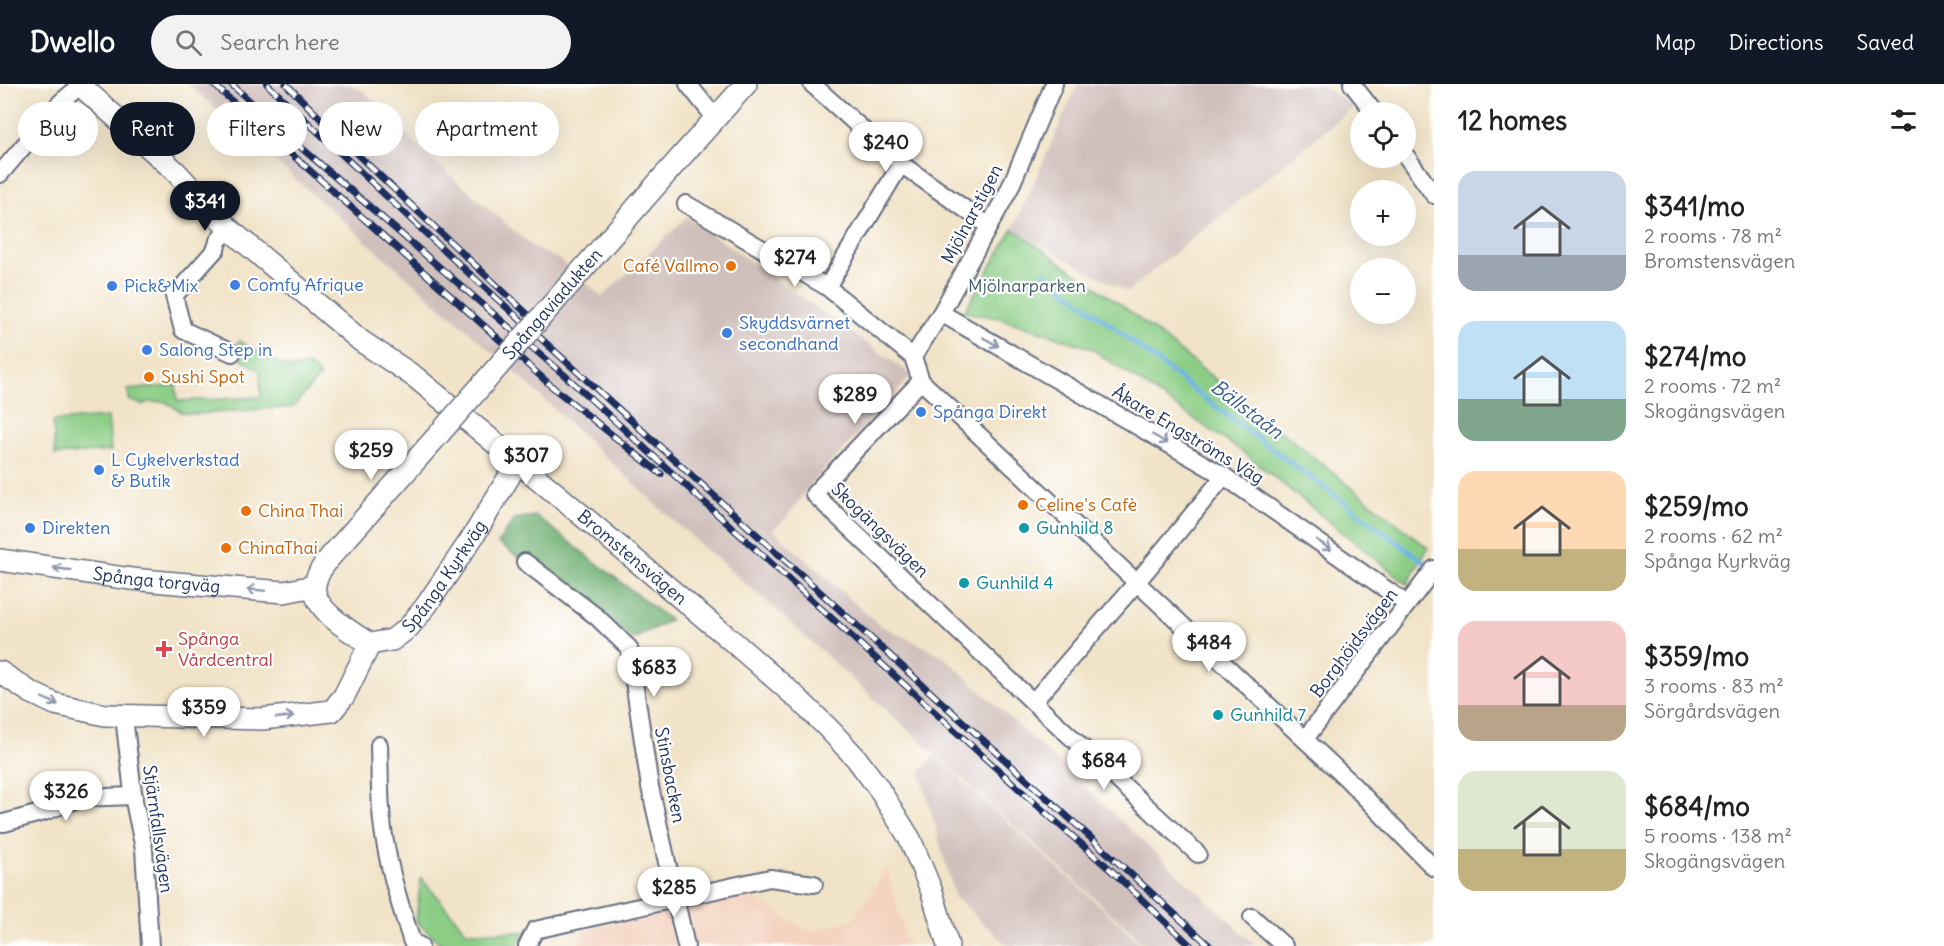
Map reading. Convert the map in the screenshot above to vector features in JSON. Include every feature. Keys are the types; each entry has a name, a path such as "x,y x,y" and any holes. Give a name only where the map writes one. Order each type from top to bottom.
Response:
{"street":[{"path":"688,84 716,119 746,84"},
{"path":"812,84 901,164 989,226"},
{"name":"Mjölnarstigen","path":"913,357 941,313 1009,190 1054,84"},
{"path":"0,174 61,102 80,85"},
{"name":"Bromstensvägen","path":"80,85 175,171 229,229 361,341 415,377 518,462 796,697 856,758 877,786 910,839 932,892 948,946"},
{"path":"1356,85 1367,102"},
{"name":"Spångaviadukten","path":"314,586 318,573 331,555 716,119"},
{"path":"827,287 901,164"},
{"path":"1415,168 1434,195"},
{"path":"686,204 827,287 913,357 921,381 1305,739 1434,868"},
{"path":"229,229 218,241 216,249 174,296 183,330 232,353"},
{"name":"Åkare Engströms Väg","path":"941,313 1224,476 1407,604"},
{"name":"Skogängsvägen","path":"921,381 814,494 1033,702 1198,854"},
{"name":"Spånga Kyrkväg","path":"370,644 392,640 408,628 426,606 474,535 518,462"},
{"path":"1033,702 1137,582 1224,476"},
{"name":"Spånga torgväg","path":"0,560 131,579 284,592 314,586"},
{"name":"Stinsbacken","path":"525,562 597,617 629,648 650,787 686,946"},
{"name":"Borghöjdsvägen","path":"1305,739 1434,569"},
{"path":"0,672 30,692 55,704 105,716 262,719 332,711 344,696 370,644 326,612 317,600 314,586"},
{"name":"Stjärnfallsvägen","path":"124,717 134,796 144,849 150,946"},
{"path":"379,745 380,801 385,846 396,892 414,945"},
{"path":"0,823 44,812 80,798 134,796"},
{"path":"526,946 535,930 770,878 814,884"},
{"path":"1252,916 1284,946"}],"shaded area":[{"path":"188,84 351,84 375,102 319,102 319,156 403,156 403,131 415,143 415,156 428,156 535,249 560,260 602,297 687,217 912,375 812,483 788,516 773,530 879,625 942,655 1256,946 1147,946 785,618 677,524 518,375 270,156 307,156 307,102 208,102"},
{"path":"1078,84 1318,84 1350,103 1350,110 1127,292 1013,229"},
{"path":"935,756 1143,946 1008,946 955,897 920,772"},
{"path":"887,869 908,946 576,946 585,930 749,895 808,931 853,920"}],"green space":[{"name":"Mjölnarparken","path":"1013,229 1123,306 1428,548 1407,584 1244,453 1090,348 999,318 964,312"},
{"path":"239,341 288,368 309,365 320,376 293,407 197,414 183,413 166,402 148,402 142,405 129,400 128,390 176,385 177,401 261,397 260,371 232,353"},
{"path":"108,417 111,451 55,455 53,421"},
{"path":"536,516 670,620 633,639 498,543 514,519"},
{"path":"421,878 467,932 525,932 517,946 443,946 416,921"}],"waterway":[{"name":"Bällstaån","path":"1043,272 1204,398 1432,568"}],"railway":[{"path":"213,84 556,390 661,474"},
{"path":"231,84 570,380 1113,872 1191,946"},
{"path":"267,84 450,256 1210,946"},
{"path":"286,84 343,141 540,326"}],"place":[{"name":"Café Vallmo","path":"731,266"},
{"name":"Comfy Afrique","path":"235,285"},
{"name":"Pick&Mix","path":"112,286"},
{"name":"Skyddsvärnet secondhand","path":"727,333"},
{"name":"Salong Step in","path":"147,350"},
{"name":"Sushi Spot","path":"149,377"},
{"name":"Spånga Direkt","path":"921,412"},
{"name":"L Cykelverkstad & Butik","path":"99,470"},
{"name":"Celine's Cafè","path":"1023,505"},
{"name":"China Thai","path":"246,511"},
{"name":"Direkten","path":"30,528"},
{"name":"Gunhild 8","path":"1024,528"},
{"name":"ChinaThai","path":"226,548"},
{"name":"Gunhild 4","path":"964,583"},
{"name":"Spånga Vårdcentral","path":"164,649"},
{"name":"Gunhild 7","path":"1218,715"}]}
